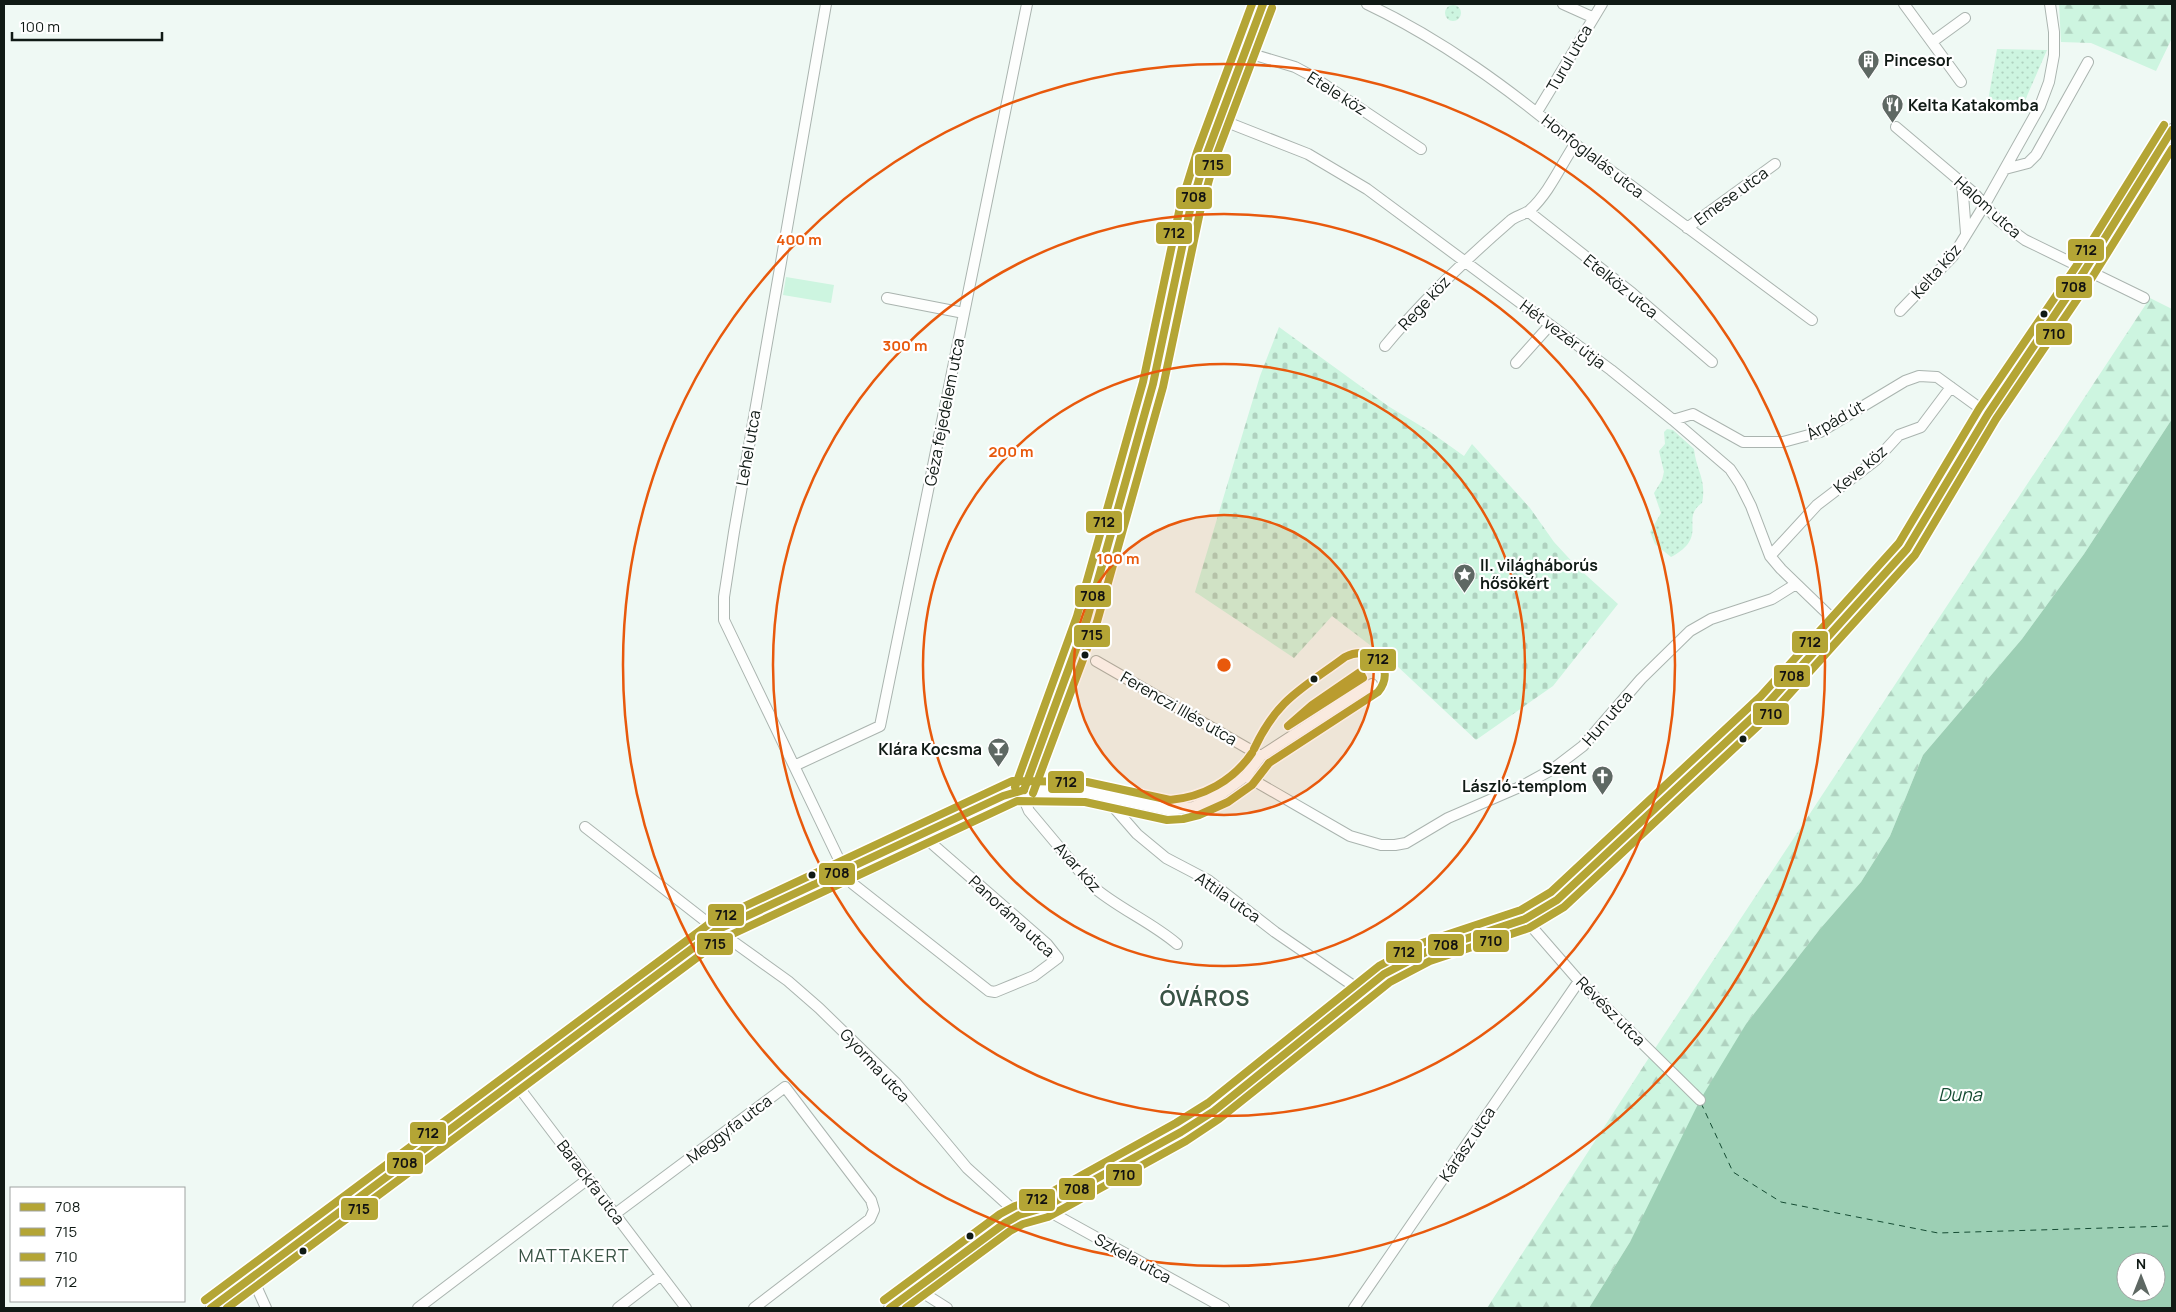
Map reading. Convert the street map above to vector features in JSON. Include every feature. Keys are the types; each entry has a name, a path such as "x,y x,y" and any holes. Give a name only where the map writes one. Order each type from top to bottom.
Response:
{"street":[{"name":"Lehel utca","path":"826,4 734,532 723,608 724,620 729,633 844,870"},
{"name":"Géza fejedelem utca","path":"794,766 880,726 1027,4"},
{"path":"1024,790 1087,619 1155,376 1190,210 1219,119 1263,4"},
{"name":"Honfoglalás utca","path":"1367,4 1399,20 1462,58 1537,112 1575,144 1812,320"},
{"path":"1563,4 1592,17"},
{"name":"Turul utca","path":"1537,112 1592,17 1602,4"},
{"path":"1904,4 1962,82"},
{"name":"Kelta köz","path":"1900,312 1953,256 1985,204 2040,106 2049,82 2054,55 2054,32 2050,4"},
{"path":"1932,42 1964,18"},
{"name":"Etele köz","path":"1245,52 1295,67 1310,75 1421,149"},
{"path":"2005,169 2028,163 2036,155 2088,62"},
{"name":"Hét vezér útja","path":"1219,119 1308,154 1367,190 1550,325 1673,420 1730,469 1751,506 1770,556 1838,624"},
{"name":"Halom utca","path":"1896,127 1962,182 1985,204 1999,221 2025,240 2144,298"},
{"path":"890,1308 1019,1215 1043,1208 1181,1132 1214,1111 1384,974 1412,958 1525,919 1557,900 1688,780 1768,703 1907,548 1988,414 2085,270 2172,130"},
{"path":"1529,212 1544,193 1575,144"},
{"name":"Emese utca","path":"1687,228 1775,164"},
{"path":"1962,182 1966,234"},
{"name":"Rege köz","path":"1386,346 1418,307 1464,261 1513,218 1529,212"},
{"name":"Etelköz utca","path":"1529,212 1632,293 1712,362"},
{"path":"887,298 964,313"},
{"path":"1516,363 1550,325"},
{"name":"Árpád út","path":"1673,420 1693,414 1743,442 1783,442 1820,432 1883,393 1918,376 1937,377 1988,414"},
{"name":"Keve köz","path":"1770,556 1816,505 1876,460 1899,435 1921,427 1951,388"},
{"name":"Hun utca","path":"1246,776 1350,836 1381,845 1406,843 1448,818 1522,786 1569,758 1583,746 1653,666 1690,630 1711,619 1772,599 1796,584"},
{"name":"Ferenczi Illés utca","path":"1096,661 1261,756"},
{"path":"211,1308 360,1199 514,1081 717,930 1003,796 1024,790 1086,792 1156,808 1182,810 1205,803 1246,776 1261,756 1372,684"},
{"name":"Avar köz","path":"1024,790 1029,811 1091,885 1102,894 1159,929 1177,944"},
{"name":"Attila utca","path":"1102,795 1137,834 1166,858 1208,880 1275,932 1361,991"},
{"name":"Gyorma utca","path":"585,827 717,930 788,980 856,1042 896,1083 967,1168 1019,1215"},
{"name":"Panoráma utca","path":"844,870 853,884 989,991 994,992 1034,976 1058,958 1047,944 922,835"},
{"name":"Révész utca","path":"1525,919 1579,980 1700,1100"},
{"name":"Kárász utca","path":"1354,1308 1579,980"},
{"name":"Barackfa utca","path":"514,1081 686,1308"},
{"name":"Meggyfa utca","path":"614,1214 784,1087 871,1200 874,1210 870,1219 754,1308"},
{"path":"418,1308 588,1179"},
{"name":"Szkela utca","path":"1043,1208 1224,1308"},
{"path":"618,1308 661,1275"},
{"path":"252,1277 266,1308"},
{"path":"917,1289 947,1308"}],"green space":[{"path":"2059,4 2172,4 2172,38 2156,71 2091,43 2061,42"},
{"path":"1453,5 1459,7 1461,13 1459,19 1453,21 1447,19 1445,13 1447,7"},
{"path":"1997,49 2047,50 2020,112 1988,101"},
{"path":"786,277 834,285 831,303 783,295"},
{"path":"2150,298 2172,309 2172,419 2084,554 2022,639 1923,755 1890,836 1861,882 1820,929 1746,1024 1630,1242 1589,1308 1487,1308 1652,1053"},
{"path":"1279,327 1388,406 1429,431 1464,456 1472,444 1530,508 1554,542 1577,567 1618,604 1553,686 1476,740 1396,665 1332,616 1294,658 1195,592 1260,376"},
{"path":"1667,429 1673,430 1694,449 1703,488 1702,503 1693,515 1692,535 1689,542 1683,549 1671,557 1655,544 1650,532 1661,513 1654,493 1662,480 1664,472 1659,451 1665,444 1664,432"}],"water":[{"name":"Duna","path":"2172,419 2172,1308 1589,1308 1630,1242 1700,1100 1746,1024 1820,929 1861,882 1890,836 1923,755 2022,639 2084,554"}],"ferry route":[{"path":"1701,1103 1733,1172 1781,1202 1938,1233 2172,1226"}],"transit line":[{"name":"712","path":"1015,787 1077,616 1143,382 1180,207 1197,152 1252,4"},
{"name":"708","path":"1024,790 1087,619 1153,384 1190,210 1206,156 1263,4"},
{"name":"715","path":"1033,793 1097,622 1163,387 1200,212 1215,159 1272,8"},
{"name":"712","path":"884,1300 1000,1214 1015,1206 1039,1199 1176,1123 1208,1103 1379,966 1422,943 1521,910 1551,892 1761,696 1899,543 1979,409 2077,265 2164,125"},
{"name":"708","path":"890,1308 1005,1223 1019,1215 1043,1208 1181,1132 1214,1111 1384,974 1426,952 1525,919 1557,900 1768,703 1907,549 1988,414 2085,270 2172,130"},
{"name":"710","path":"906,1308 1010,1231 1023,1224 1048,1217 1186,1141 1219,1119 1390,982 1430,961 1529,928 1564,907 1775,710 1915,555 1996,419 2093,276 2172,149"},
{"name":"712","path":"1254,749 1272,718 1282,706 1303,687 1345,657 1365,653 1379,661 1385,675 1378,692 1269,763"},
{"name":"715","path":"1360,672 1363,678 1288,726 1312,705 1360,672"},
{"name":"712","path":"205,1300 713,921 1012,781 1087,782 1170,800 1194,795 1216,786 1236,772 1252,753"},
{"name":"715","path":"227,1308 722,939 1017,801 1085,802 1167,820 1183,819 1199,815 1228,802 1252,785 1269,763"},
{"name":"708","path":"211,1308 717,930 1003,796 1024,790"}],"place":[{"name":"Pincesor","path":"1868,79"},
{"name":"Kelta Katakomba","path":"1892,124"},
{"name":"II. világháborús hősökért","path":"1464,593"},
{"name":"Klára Kocsma","path":"998,768"},
{"name":"Szent László-templom","path":"1603,796"}],"district":[{"name":"ÓVÁROS","path":"1205,999"},
{"name":"MATTAKERT","path":"574,1256"}]}
